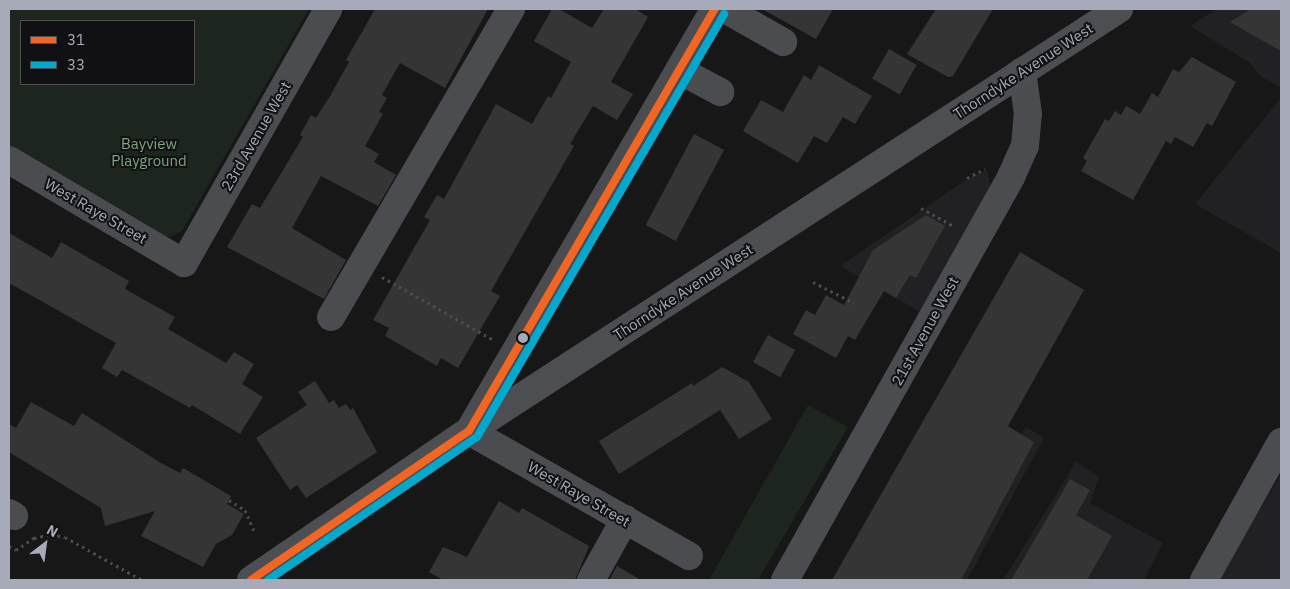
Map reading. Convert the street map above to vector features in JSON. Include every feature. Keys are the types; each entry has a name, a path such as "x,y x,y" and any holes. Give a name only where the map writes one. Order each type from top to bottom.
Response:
{"main road":[{"name":"Thorndyke Avenue West","path":"251,580 470,431 1119,9"}],"street":[{"name":"23rd Avenue West","path":"184,263 328,9"},
{"path":"332,317 511,9"},
{"path":"470,431 715,9"},
{"path":"725,9 783,42"},
{"path":"679,70 720,92"},
{"name":"21st Avenue West","path":"785,580 1011,177 1025,146 1028,114 1022,71"},
{"name":"West Raye Street","path":"9,160 184,263"},
{"name":"West Raye Street","path":"470,431 689,556"},
{"path":"1204,580 1281,442"},
{"path":"591,580 625,519"}],"path":[{"path":"967,178 988,168"},
{"path":"921,208 950,225"},
{"path":"362,265 493,340"},
{"path":"813,282 854,303"},
{"path":"229,500 245,510 256,533"},
{"path":"9,546 16,550 34,538 52,534 65,537 142,580"}],"shaded area":[{"path":"1217,9 1281,9 1281,88 1259,75 1250,63 1190,26"},
{"path":"1281,98 1281,253 1195,204"},
{"path":"987,170 990,185 978,213 922,313 840,266 972,176"},
{"path":"1026,427 1044,438 967,580 938,580"},
{"path":"1076,462 1099,477 1090,503 1163,543 1144,580 1003,580"},
{"path":"1281,474 1281,580 1218,580"}],"green space":[{"name":"Bayview Playground","path":"9,9 309,9 182,231 172,236 159,236 9,149"},
{"path":"808,405 848,427 758,580 709,580"}],"building":[{"path":"375,9 488,9 445,88 400,63 382,95 387,98 379,112 383,114 365,146 379,154 374,162 396,175 378,206 321,176 292,228 346,260 324,299 227,247 252,204 260,208 303,137 300,135 311,115 316,118 330,96 349,62 346,60"},
{"path":"552,9 559,9 592,28 604,9 635,9 648,17 611,82 633,94 617,120 593,106 570,144 574,146 491,291 500,296 458,368 441,358 437,366 385,336 389,328 373,320 430,220 424,217 437,195 444,199 496,104 532,124 548,96 551,98 571,62 534,41"},
{"path":"762,9 833,9 816,39"},
{"path":"936,9 993,9 953,76 948,77 907,54"},
{"path":"1251,9 1281,9 1281,51 1230,22"},
{"path":"889,49 917,65 900,94 872,78"},
{"path":"1192,57 1236,82 1212,126 1207,123 1193,147 1175,137 1171,144 1166,141 1133,200 1081,171 1087,161 1083,158 1105,119 1109,121 1115,111 1121,115 1126,106 1140,114 1152,93 1158,97 1173,69 1179,72"},
{"path":"819,65 872,96 855,124 843,117 827,143 814,136 798,163 743,131 761,100 783,112 804,75 811,80"},
{"path":"694,134 724,150 676,241 646,225"},
{"path":"926,215 945,226 916,278 910,275 896,298 884,291 855,340 848,336 836,358 793,334 806,310 815,315 826,295 844,305 873,250"},
{"path":"9,233 52,258 61,242 129,281 125,289 175,317 168,329 226,363 234,352 254,364 242,384 263,397 240,434 192,405 190,408 122,370 117,377 102,368 116,343 9,283"},
{"path":"1020,252 1084,290 1008,426 1034,442 961,580 832,580"},
{"path":"768,335 795,350 780,377 753,362"},
{"path":"722,367 749,382 772,419 739,439 720,410 619,474 599,441 692,383 693,386"},
{"path":"315,381 329,403 334,400 339,408 346,404 350,410 353,408 377,452 306,498 297,485 290,490 256,438 307,405 298,392"},
{"path":"31,402 74,426 82,413 161,463 180,473 183,468 231,496 227,504 244,514 232,535 216,544 203,567 141,536 155,511 105,526 101,508 9,452 9,424 16,428"},
{"path":"1070,479 1090,490 1076,515 1112,536 1087,580 1011,580"},
{"path":"499,501 519,513 522,508 589,546 575,580 443,580 429,572 443,547 467,557"},
{"path":"617,566 641,580 609,580"}],"transit line":[{"name":"31","path":"251,580 469,431 715,9"},
{"name":"33","path":"268,580 477,437 724,14"}]}
